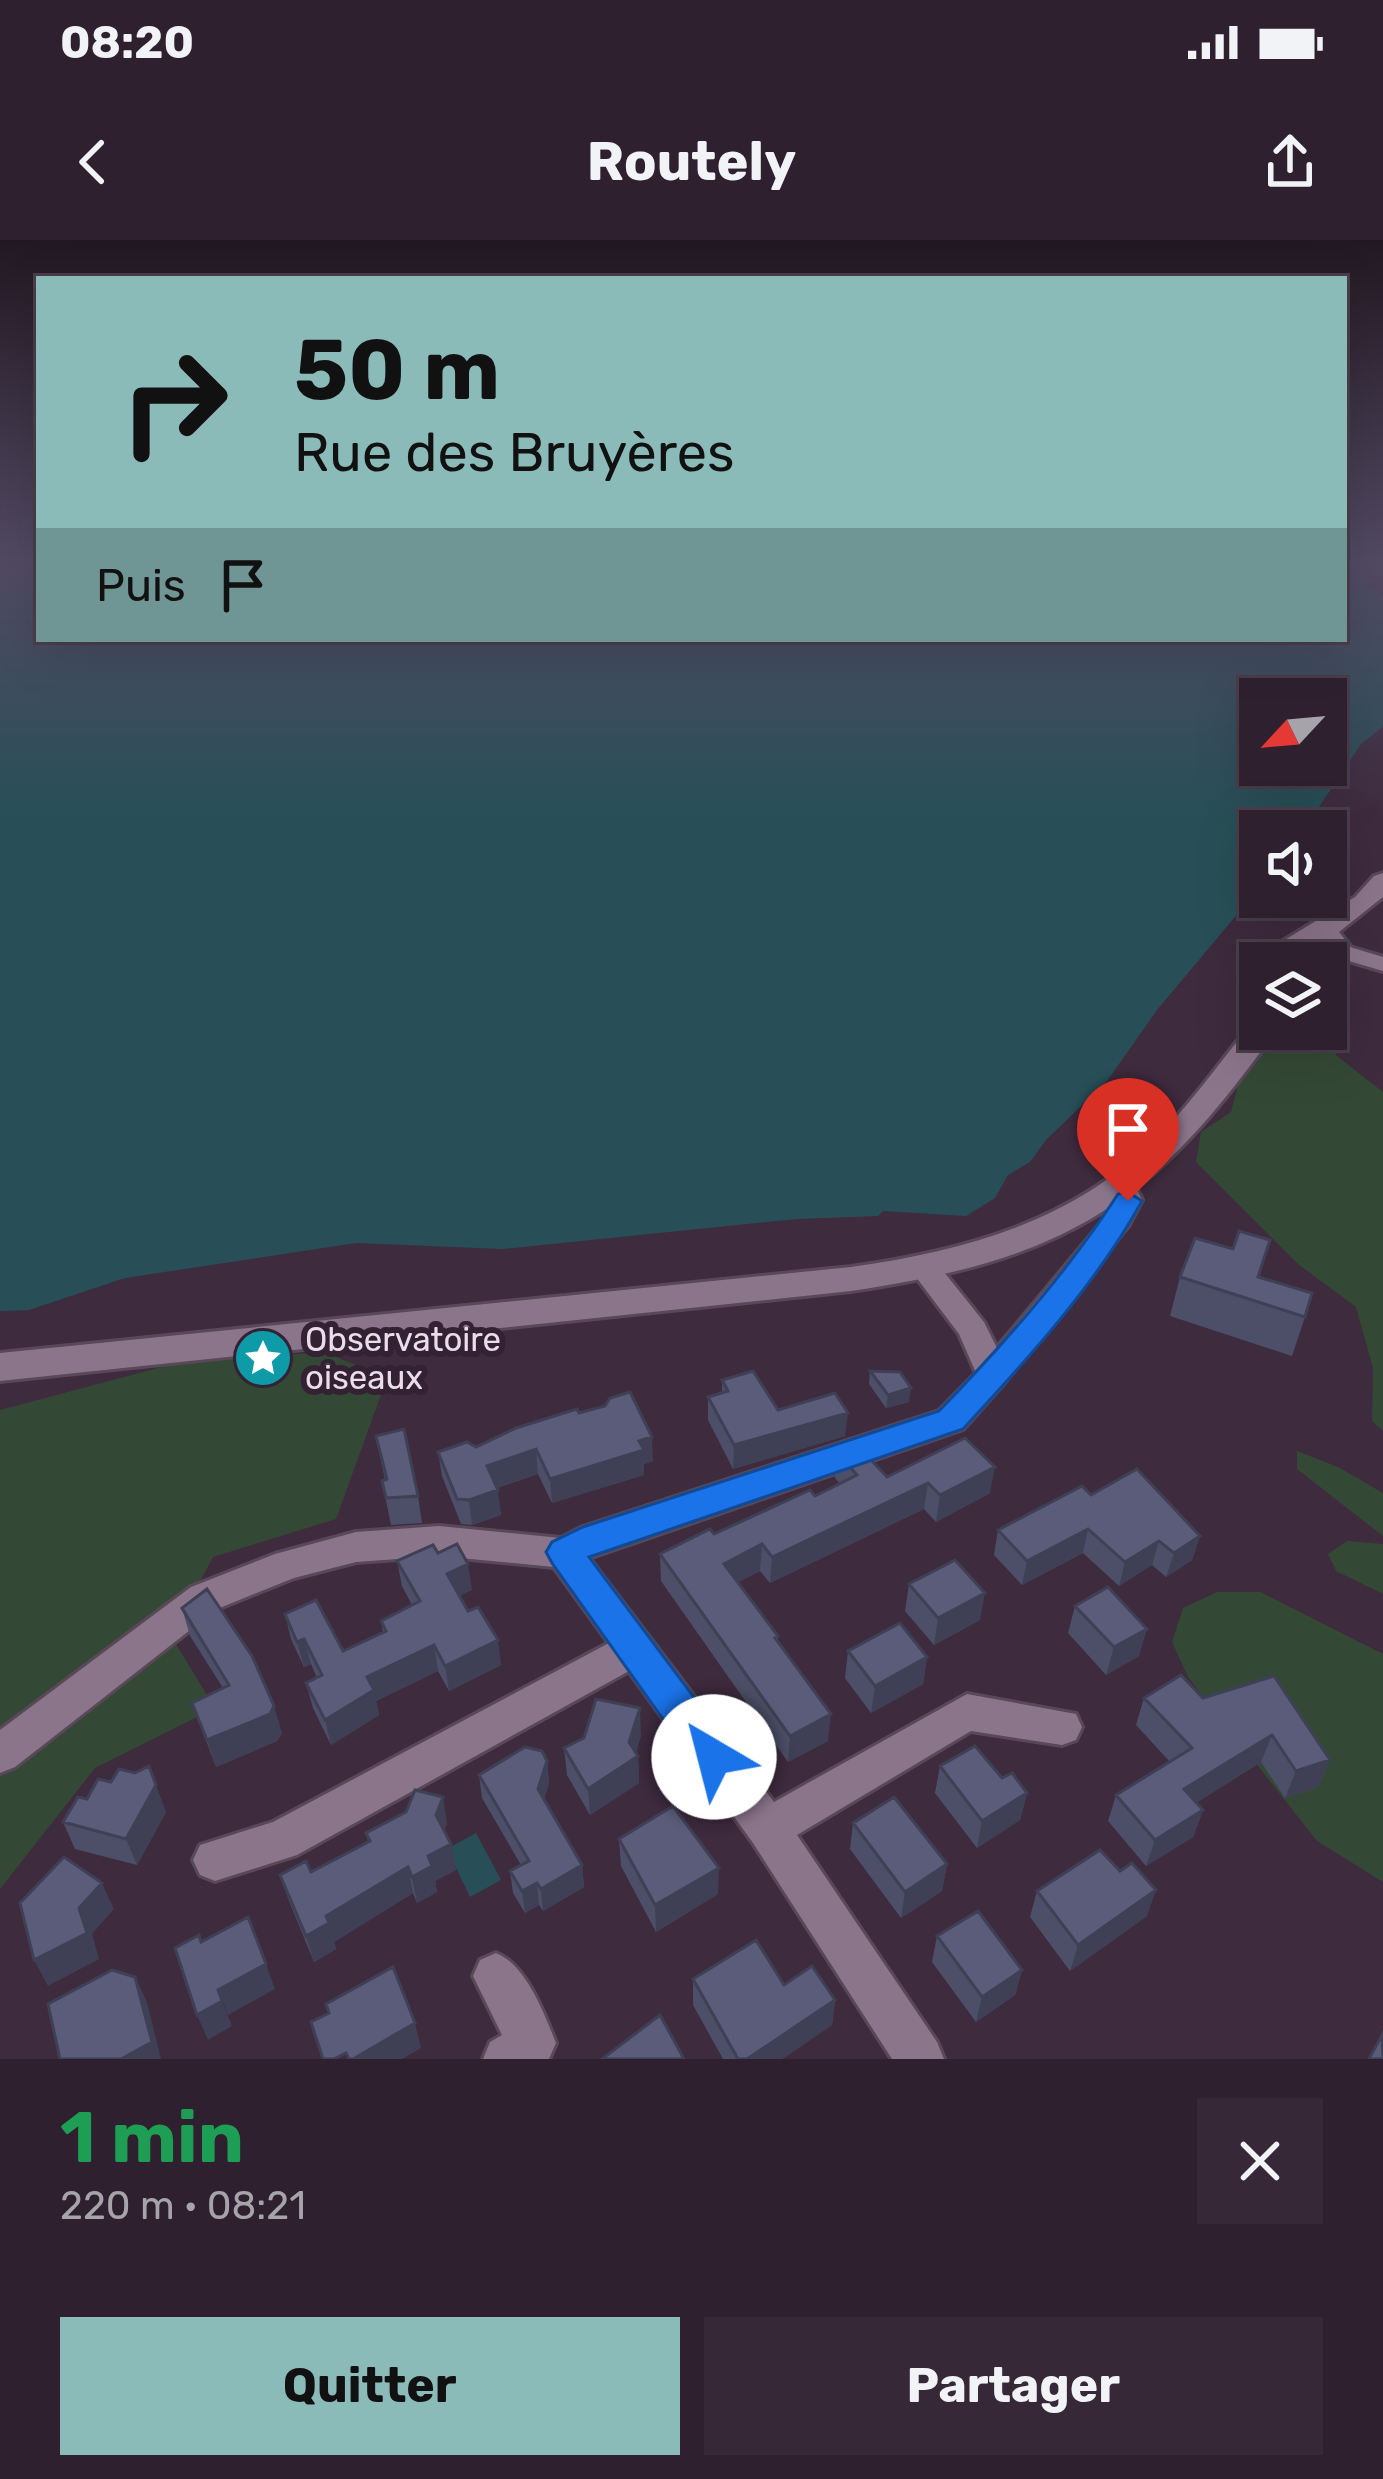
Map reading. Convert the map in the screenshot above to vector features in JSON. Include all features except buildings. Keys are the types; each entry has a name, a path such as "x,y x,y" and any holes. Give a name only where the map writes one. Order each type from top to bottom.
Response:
{"street":[{"path":"1324,942 1383,881"},
{"path":"1347,956 1383,964"},
{"path":"0,1367 925,1269 987,1255 1052,1228 1123,1186 1164,1149 1245,1050"},
{"path":"0,1754 205,1598 288,1565 356,1547 439,1541 565,1552 596,1537 951,1420 994,1375 1114,1226 1128,1201 1123,1186"},
{"path":"925,1269 973,1330 994,1375"},
{"path":"565,1552 768,1829 920,2059"},
{"path":"215,1860 282,1840 634,1649"},
{"path":"768,1829 968,1712 1062,1727"},
{"path":"496,1976 520,2051"}],"shaded area":[{"path":"0,647 1383,647 1383,727 1361,744 1347,765 1347,678 1239,678 1239,786 1333,786 1317,810 1239,810 1239,912 1157,1010 1107,1081 1030,1162 1008,1175 995,1198 966,1216 883,1211 878,1216 797,1219 502,1249 356,1243 125,1278 29,1310 0,1311"},
{"path":"1254,1050 1333,1050 1383,1092 1383,1431 1372,1421 1373,1368 1356,1307 1298,1264 1196,1162 1201,1132 1231,1112 1242,1071"},
{"path":"324,1352 387,1378 336,1519 213,1557 171,1636 215,1708 95,1768 0,1889 0,1410 177,1363"},
{"path":"1297,1451 1338,1467 1383,1493 1383,1536 1297,1469"},
{"path":"1347,1541 1383,1544 1383,1594 1336,1571 1328,1554"},
{"path":"1217,1592 1260,1592 1383,1654 1383,1882 1317,1841 1188,1677 1172,1642 1183,1608"},
{"path":"476,1833 501,1880 470,1897 447,1849"}],"place":[{"name":"Observatoire oiseaux","path":"263,1358"}],"route":[{"path":"714,1757 565,1552 596,1537 951,1420 994,1375 1114,1226 1128,1201"}]}
